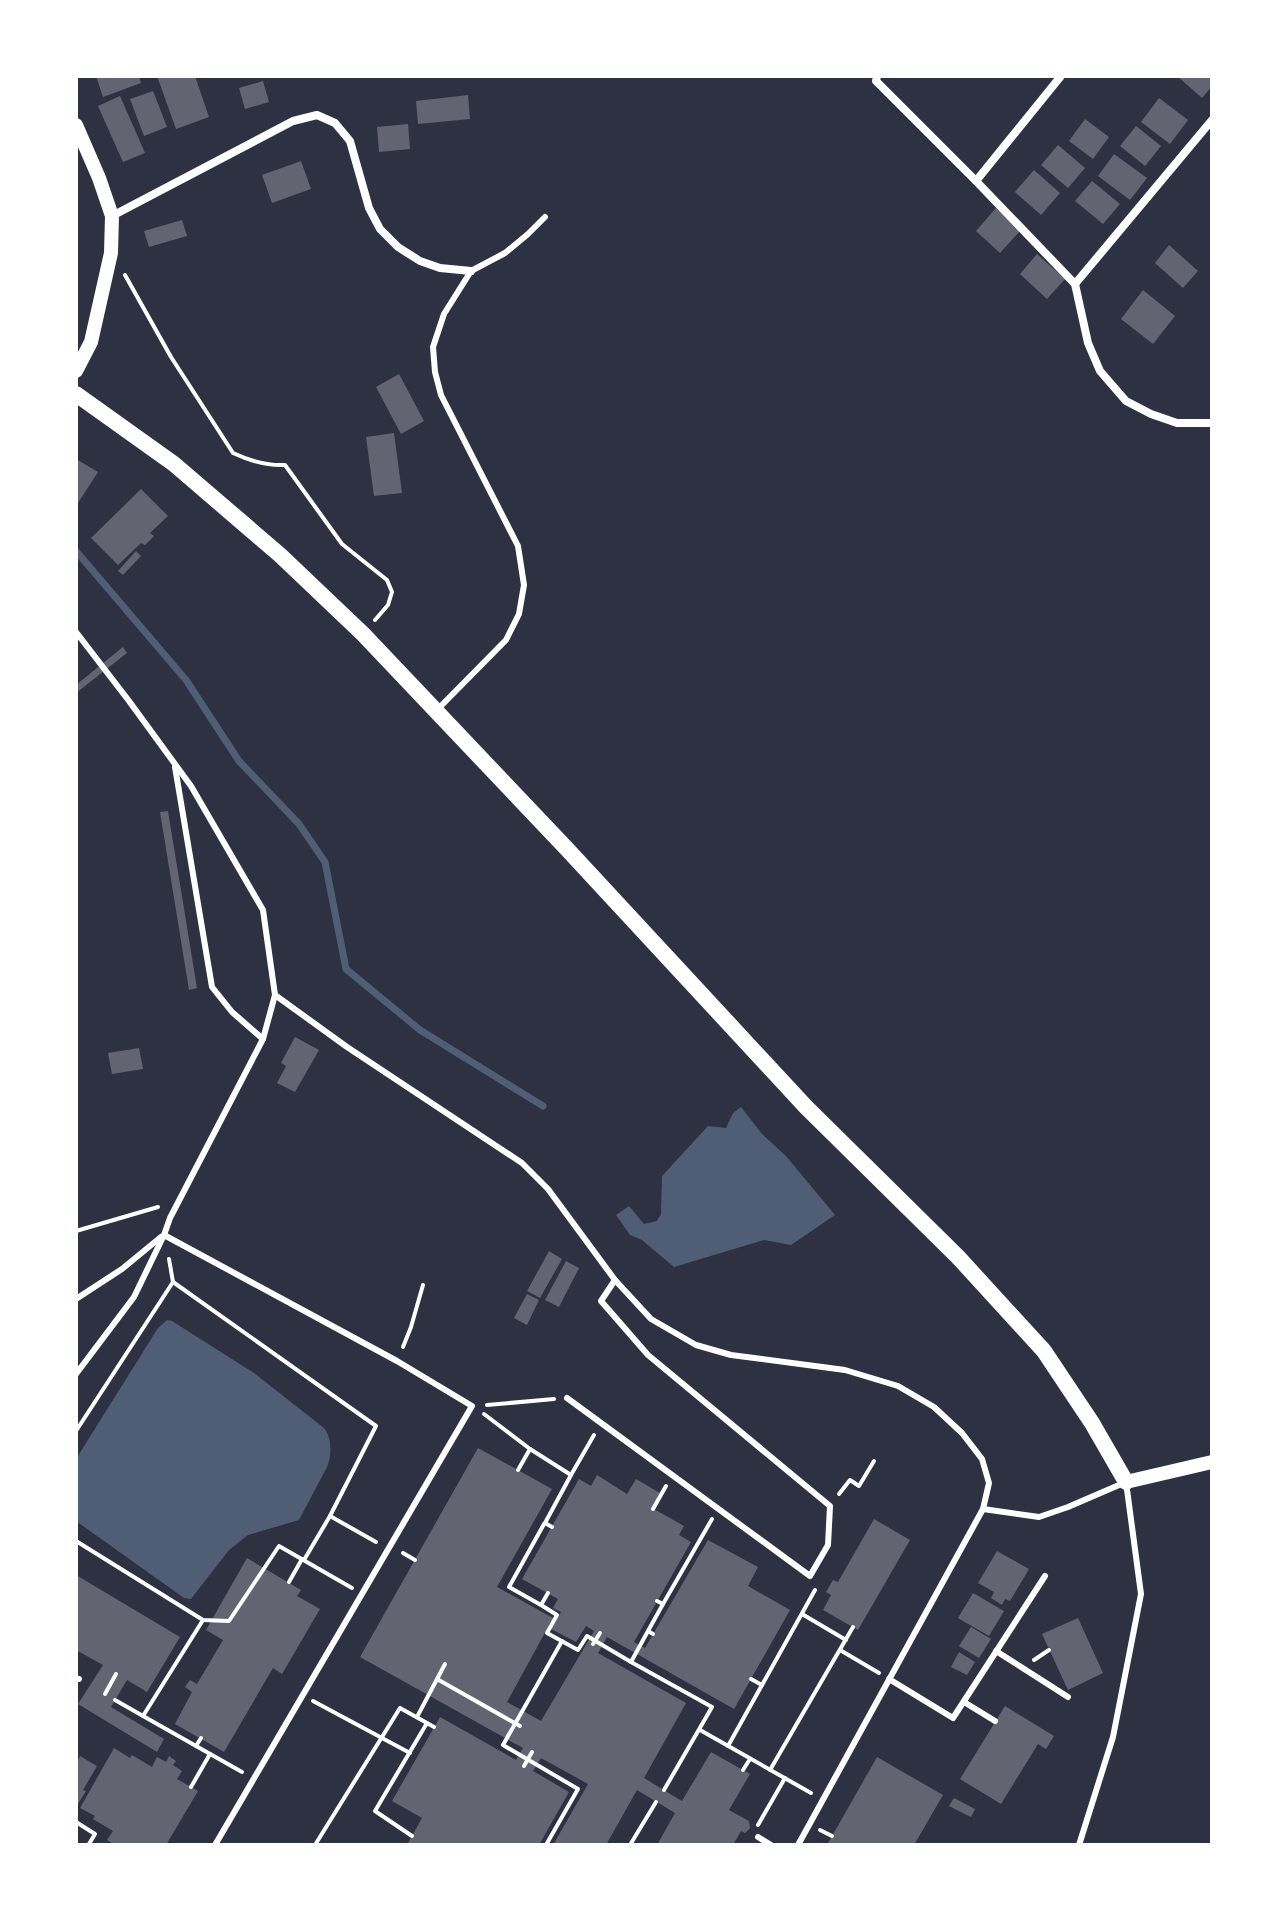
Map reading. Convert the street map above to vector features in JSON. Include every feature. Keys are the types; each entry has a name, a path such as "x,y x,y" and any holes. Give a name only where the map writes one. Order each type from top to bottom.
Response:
{"main road":[{"path":"76,394 174,464 280,555 363,634 806,1107 958,1257 1044,1351 1092,1423 1126,1482"}],"street":[{"path":"877,76 876,81 1075,284 1088,343 1100,371 1126,401 1177,423 1212,423"},
{"path":"976,181 1061,76"},
{"path":"112,216 293,121 317,115 335,123 350,141 369,208 380,229 398,247 420,261 440,268 471,271"},
{"path":"1075,284 1212,120"},
{"path":"76,125 112,216 111,253 91,342 76,371"},
{"path":"1126,1482 1212,1462"}],"lane":[{"path":"436,711 506,640 519,614 524,585 518,546 441,395 433,347 444,314 471,271 505,253 545,217"},
{"path":"76,632 191,786 263,910 275,995 263,1039 176,1207 134,1297 76,1374"},
{"path":"175,764 212,987 232,1012 263,1039"},
{"path":"275,995 347,1047 522,1163 548,1189 615,1280 651,1319 696,1345 731,1355 845,1370 898,1386 934,1407 962,1433 982,1459 989,1483 983,1509 798,1845"},
{"path":"76,1299 122,1269 164,1235"},
{"path":"164,1235 397,1361 472,1406 215,1845"},
{"path":"567,1398 810,1576 828,1545 830,1506 648,1355 601,1301 615,1280"},
{"path":"983,1509 1039,1517 1126,1482 1141,1594 1113,1737 1079,1845"},
{"path":"889,1679 953,1718 1045,1576"},
{"path":"996,1651 1068,1697"},
{"path":"964,1702 995,1721"},
{"path":"756,1834 771,1845"}],"path":[{"path":"111,253 171,357 233,453 269,466 285,465 342,544 387,580 392,592 388,605 363,634"},
{"path":"76,1231 158,1207 176,1207"},
{"path":"76,1431 173,1282 376,1426 330,1516 289,1582"},
{"path":"397,1361 423,1285"},
{"path":"472,1406 567,1398"},
{"path":"472,1406 571,1475"},
{"path":"601,1423 509,1587 557,1615 546,1632 578,1650 587,1636 594,1643 712,1707 664,1790"},
{"path":"518,1470 530,1449"},
{"path":"830,1506 850,1480 859,1486 874,1461"},
{"path":"653,1509 672,1475"},
{"path":"631,1662 718,1509"},
{"path":"330,1516 389,1549"},
{"path":"545,1523 552,1527"},
{"path":"76,1541 203,1620 229,1621 279,1546 362,1594"},
{"path":"728,1746 820,1582"},
{"path":"541,1605 548,1593"},
{"path":"657,1601 663,1604"},
{"path":"802,1614 846,1640"},
{"path":"143,1716 203,1620"},
{"path":"770,1770 853,1627"},
{"path":"594,1643 600,1633"},
{"path":"546,1845 549,1833 580,1791 503,1745 518,1725 562,1641"},
{"path":"840,1650 889,1679"},
{"path":"417,1717 445,1664"},
{"path":"105,1694 116,1674"},
{"path":"437,1679 518,1725"},
{"path":"751,1679 762,1685"},
{"path":"302,1696 410,1753"},
{"path":"115,1700 253,1779"},
{"path":"315,1845 400,1708 434,1727"},
{"path":"412,1836 375,1811 427,1723"},
{"path":"699,1730 823,1800"},
{"path":"196,1746 201,1738"},
{"path":"524,1766 532,1752"},
{"path":"191,1787 210,1754"},
{"path":"743,1770 750,1759"},
{"path":"400,1769 408,1773"},
{"path":"756,1834 785,1778"},
{"path":"386,1793 395,1798"},
{"path":"630,1845 656,1802"},
{"path":"76,1822 95,1834 90,1845"}],"water":[{"path":"741,1107 835,1215 791,1245 764,1240 674,1267 642,1240 630,1235 616,1215 629,1206 644,1224 657,1221 661,1214 662,1176 708,1126 726,1128 733,1113"},
{"path":"167,1320 254,1373 324,1428 330,1447 327,1467 299,1520 248,1535 229,1550 191,1599 184,1598 76,1521 76,1459 158,1328"}],"building":[{"path":"96,76 139,76 141,83 103,97"},
{"path":"157,76 195,76 209,117 176,129"},
{"path":"1177,76 1212,76 1212,86 1202,98"},
{"path":"263,81 269,102 245,109 239,88"},
{"path":"153,91 167,127 144,136 130,99"},
{"path":"468,95 470,119 418,124 416,101"},
{"path":"120,96 145,153 123,162 98,106"},
{"path":"1159,98 1188,120 1170,144 1141,122"},
{"path":"1085,119 1109,137 1093,159 1069,141"},
{"path":"408,124 410,149 379,152 377,127"},
{"path":"1136,126 1161,146 1145,166 1120,146"},
{"path":"1058,145 1085,168 1068,188 1041,165"},
{"path":"1114,154 1147,178 1130,200 1098,176"},
{"path":"301,161 311,189 272,203 262,175"},
{"path":"1034,170 1060,193 1041,215 1015,192"},
{"path":"1092,181 1120,204 1103,224 1075,201"},
{"path":"996,208 1021,230 1000,253 976,231"},
{"path":"182,220 187,236 149,247 144,231"},
{"path":"1169,245 1198,271 1183,288 1155,263"},
{"path":"1037,254 1065,279 1047,299 1020,274"},
{"path":"1143,290 1175,316 1153,344 1121,319"},
{"path":"399,374 424,421 401,434 376,387"},
{"path":"394,433 402,493 374,496 366,437"},
{"path":"76,459 98,472 76,506"},
{"path":"141,489 168,516 150,533 154,536 145,545 141,543 118,565 91,538"},
{"path":"136,551 141,556 123,575 118,571"},
{"path":"123,647 127,653 76,693 76,685"},
{"path":"168,811 197,988 189,990 160,812"},
{"path":"295,1037 319,1050 295,1092 277,1083 286,1066 281,1063"},
{"path":"139,1048 143,1069 112,1074 108,1053"},
{"path":"549,1251 562,1259 540,1298 527,1291"},
{"path":"566,1261 579,1268 559,1307 545,1300"},
{"path":"527,1294 539,1300 527,1325 514,1318"},
{"path":"478,1448 552,1489 497,1587 553,1618 507,1702 541,1721 594,1631 586,1626 576,1642 551,1629 561,1612 553,1608 558,1599 522,1579 579,1479 591,1486 597,1475 627,1494 636,1479 660,1493 652,1508 684,1526 679,1535 691,1542 634,1642 645,1648 708,1540 758,1567 748,1586 790,1610 734,1709 607,1637 598,1653 686,1703 644,1778 682,1801 711,1752 750,1774 729,1810 749,1821 750,1828 745,1833 741,1831 733,1845 657,1845 675,1813 637,1790 606,1845 553,1845 588,1784 541,1758 533,1771 569,1792 539,1845 407,1845 422,1818 392,1801 440,1717 516,1760 523,1748 360,1657"},
{"path":"874,1519 910,1540 858,1630 823,1610 831,1595 826,1592 833,1580 838,1582"},
{"path":"997,1551 1029,1569 1010,1601 1005,1599 1002,1605 991,1598 994,1592 978,1583"},
{"path":"247,1558 301,1590 297,1596 320,1609 282,1674 273,1668 224,1752 175,1724 192,1692 185,1687 190,1680 197,1684 223,1640 206,1630"},
{"path":"76,1575 180,1637 147,1692 127,1680 111,1707 164,1739 157,1752 78,1704 103,1665 76,1650"},
{"path":"973,1593 1004,1611 989,1636 958,1618"},
{"path":"1078,1618 1103,1673 1068,1690 1042,1634"},
{"path":"971,1627 991,1639 979,1658 959,1646"},
{"path":"959,1652 975,1662 967,1675 951,1667"},
{"path":"1005,1706 1054,1736 1046,1749 1038,1744 1001,1804 960,1779"},
{"path":"114,1748 152,1767 157,1757 166,1762 169,1756 176,1761 173,1765 182,1771 177,1779 198,1791 166,1845 115,1845 107,1840 113,1831 80,1808"},
{"path":"80,1756 97,1766 78,1804 76,1764"},
{"path":"877,1757 943,1795 914,1845 827,1845"},
{"path":"954,1798 975,1809 971,1817 949,1806"}],"waterway":[{"path":"76,551 186,680 239,761 299,824 325,862 346,969 420,1030 543,1106"}]}
